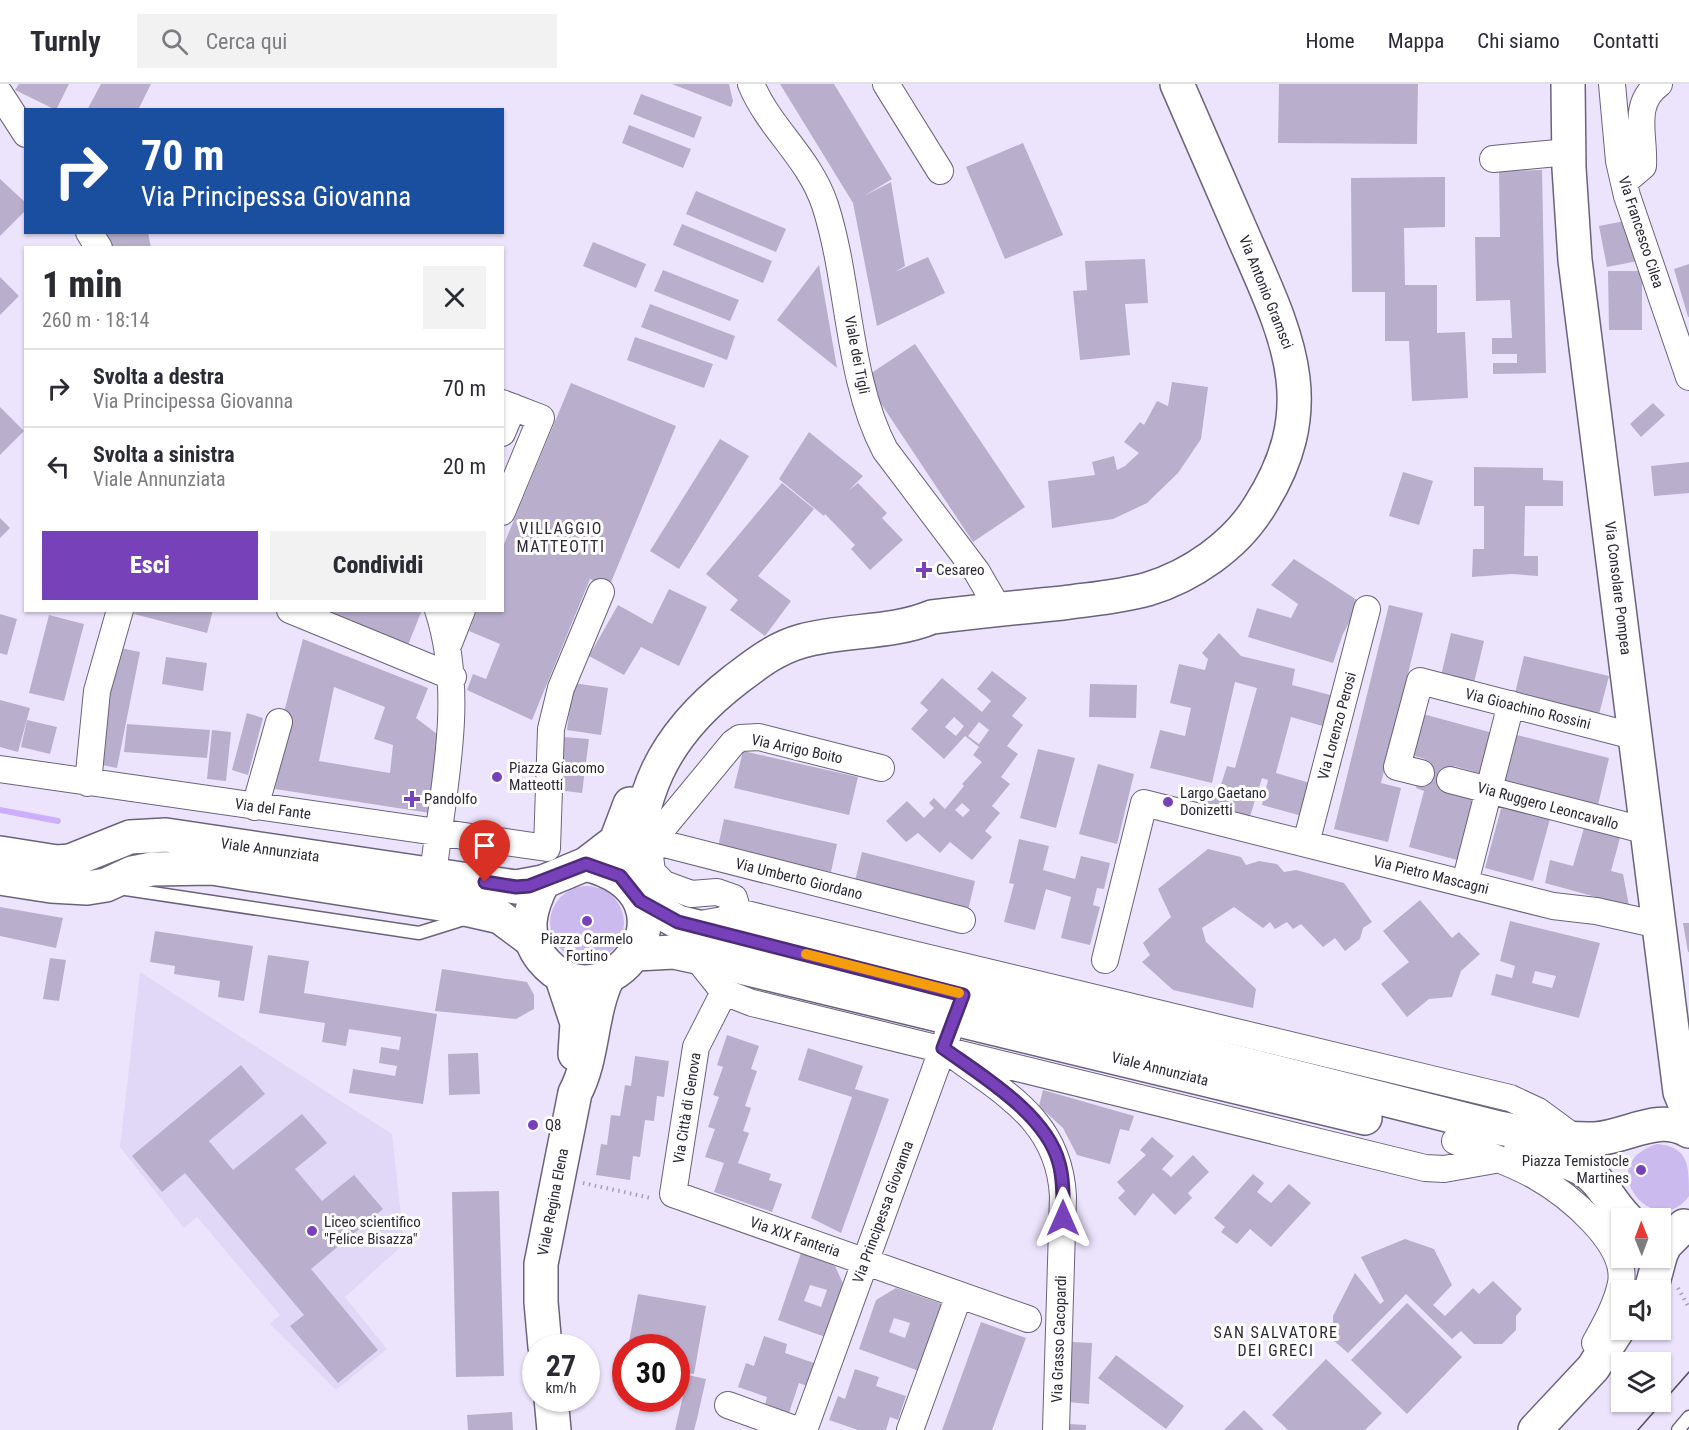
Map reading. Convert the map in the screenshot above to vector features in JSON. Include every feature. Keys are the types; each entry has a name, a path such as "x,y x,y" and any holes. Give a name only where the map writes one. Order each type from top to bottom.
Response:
{"main road":[{"name":"Via Antonio Gramsci","path":"636,894 651,782 673,741 706,703 776,650 831,634 911,625 932,617 1132,593 1189,571 1225,546 1255,514 1278,475 1286,456 1294,415 1295,394 1289,346 1177,84"},
{"name":"Via Consolare Pompea","path":"1568,84 1568,152 1575,260 1659,925 1684,1103 1670,1108 1642,1128"},
{"name":"Via Antonio Gramsci","path":"586,864 616,841 642,766 661,733 698,690 730,666 768,640 813,624 907,612 932,617"},
{"name":"Viale Annunziata","path":"0,853 57,862 70,861 130,837 166,835 516,887 543,882"},
{"path":"112,843 109,853 111,863 118,870 119,879"},
{"path":"586,864 620,876 636,894 645,927 636,954 619,971 608,977 592,981 576,980 561,975 548,966 538,954 531,940 531,910 543,882 586,864"},
{"name":"Viale Annunziata","path":"0,878 51,886 87,888 184,866 212,868 447,905 500,917 531,940"},
{"name":"Viale Annunziata","path":"636,894 661,914 959,1006 1455,1141 1569,1164 1593,1177 1618,1208"},
{"name":"Viale Annunziata","path":"636,954 659,952 696,957 959,1006 1108,1017 1499,1128 1556,1139 1605,1138 1642,1128 1675,1125 1689,1131"},
{"path":"561,975 577,1023 578,1036 572,1075 575,1093"},
{"path":"575,1093 584,1077 598,1001 608,977"},
{"name":"Viale Regina Elena","path":"544,1334 541,1264 575,1093"},
{"name":"Viale Annunziata","path":"1619,1208 1607,1181 1610,1162 1618,1145 1642,1128"},
{"path":"1671,1238 1681,1226"},
{"path":"1535,1430 1593,1368 1611,1340"},
{"path":"1568,1430 1610,1376 1631,1340"},
{"path":"552,1412 554,1430"}],"street":[{"name":"Viale dei Tigli","path":"752,84 765,109 803,160 819,188 830,226 867,406 877,435 885,450 977,573 999,610"},
{"path":"886,84 940,171"},
{"name":"Via Francesco Cilea","path":"1612,84 1618,160 1689,376"},
{"path":"1624,182 1643,166 1641,106 1649,91 1659,84"},
{"path":"0,94 24,131"},
{"path":"1494,159 1568,152"},
{"path":"504,424 508,405 541,418 504,507"},
{"name":"Via del Fante","path":"0,769 547,848 551,729 561,688 601,592"},
{"name":"Via Lorenzo Perosi","path":"1306,843 1367,609"},
{"path":"88,783 97,691 119,612"},
{"path":"295,612 453,677"},
{"path":"433,875 453,712 453,677 449,643 439,612"},
{"path":"449,643 461,612"},
{"name":"Via Gioachino Rossini","path":"1421,773 1397,767 1420,681 1637,737"},
{"path":"1468,871 1511,704"},
{"path":"255,807 279,722"},
{"name":"Via Arrigo Boito","path":"644,839 740,738 759,737 881,768"},
{"name":"Via Ruggero Leoncavallo","path":"1450,780 1647,831"},
{"name":"Via Pietro Mascagni","path":"1105,960 1144,803 1553,906 1596,911 1659,925"},
{"path":"1332,835 1554,893 1596,911"},
{"path":"644,839 650,864 657,879 691,894 725,893 734,898 738,912"},
{"name":"Via Umberto Giordano","path":"644,839 962,920"},
{"name":"Viale Annunziata","path":"695,925 723,920 738,912 1108,1017"},
{"path":"696,957 724,992 752,1003 1425,1168 1444,1169 1495,1160"},
{"name":"Via Città di Genova","path":"673,1194 696,1047 724,992"},
{"name":"Via Principessa Giovanna","path":"804,1430 959,1006"},
{"name":"Via Grasso Cacopardi","path":"943,1048 1018,1106 1045,1134 1059,1161 1063,1196 1056,1430"},
{"path":"1455,1141 1536,1177 1570,1202 1614,1247 1621,1273 1617,1294 1595,1343 1531,1430"},
{"name":"Via XIX Fanteria","path":"673,1194 1028,1319"},
{"path":"910,1430 958,1295"},
{"path":"729,1405 797,1430"}],"lane":[{"path":"1678,1430 1689,1417"}],"path":[{"path":"557,1177 648,1198 673,1194"},
{"path":"1671,1294 1689,1308"}],"shaded area":[{"path":"587,886 608,892 618,902 624,923 618,944 608,954 587,960 566,954 556,944 550,923 556,902 566,892"},
{"path":"140,972 392,1134 404,1244 345,1297 387,1349 336,1390 270,1324 280,1315 197,1217 184,1228 120,1147"},
{"path":"1657,1144 1676,1149 1685,1159 1689,1196 1675,1208 1647,1206 1636,1196 1629,1182 1629,1168 1638,1154"}],"building":[{"path":"19,84 69,84 57,108 52,108 15,90"},
{"path":"101,84 151,84 139,108 88,108"},
{"path":"672,84 729,84 733,101 731,107"},
{"path":"780,84 834,84 892,179 864,196 891,182 905,266 895,272 928,257 945,293 877,326 853,203"},
{"path":"1279,84 1418,84 1417,144 1278,143"},
{"path":"641,94 702,117 694,138 633,114"},
{"path":"629,125 691,149 683,168 622,143"},
{"path":"1023,143 1063,235 1005,259 966,167"},
{"path":"1542,170 1546,373 1493,374 1493,363 1517,363 1517,354 1492,354 1492,338 1512,338 1510,300 1476,301 1475,237 1500,237 1499,171"},
{"path":"1445,177 1445,227 1404,228 1405,285 1437,285 1437,333 1465,332 1468,398 1412,401 1409,341 1385,341 1385,292 1352,292 1351,178"},
{"path":"0,179 24,201 24,212 0,236"},
{"path":"696,191 786,229 776,252 686,214"},
{"path":"1630,220 1638,261 1607,267 1599,226"},
{"path":"682,224 772,261 763,283 673,245"},
{"path":"103,234 148,234 151,246 107,246"},
{"path":"593,242 646,264 636,288 583,266"},
{"path":"1145,259 1148,303 1125,304 1130,355 1080,360 1073,291 1087,290 1085,261"},
{"path":"1689,264 1689,317 1688,317 1674,269"},
{"path":"819,265 837,368 777,320"},
{"path":"663,270 739,300 730,321 654,291"},
{"path":"1608,271 1642,271 1642,330 1609,330"},
{"path":"0,277 19,296 0,315"},
{"path":"650,304 735,336 727,360 641,327"},
{"path":"635,337 713,364 704,388 627,360"},
{"path":"915,344 1025,507 973,542 864,378"},
{"path":"1172,382 1208,387 1201,439 1178,473 1147,503 1113,519 1052,528 1048,481 1095,475 1092,462 1114,456 1117,470 1125,466 1139,453 1124,442 1140,422 1144,425 1157,401 1168,406"},
{"path":"571,383 676,426 609,587 590,579 532,720 467,690 473,674 486,679 500,644 469,631 476,612 504,612 504,544"},
{"path":"1653,403 1665,415 1641,437 1630,424"},
{"path":"0,407 24,431 0,455"},
{"path":"809,432 863,476 848,491 858,483 887,513 882,518 903,540 870,570 851,549 855,545 825,514 824,516 779,479"},
{"path":"720,439 749,456 679,569 650,551"},
{"path":"1689,462 1689,493 1654,496 1651,466"},
{"path":"1474,467 1543,468 1543,480 1563,481 1563,506 1525,506 1524,556 1538,556 1538,576 1512,574 1472,577 1473,549 1484,549 1484,506 1474,506"},
{"path":"1403,472 1433,481 1419,525 1389,516"},
{"path":"782,483 814,509 758,576 791,601 765,636 730,610 738,600 706,574"},
{"path":"0,518 10,528 0,538"},
{"path":"1294,559 1360,602 1343,634 1333,663 1248,637 1257,608 1291,618 1298,604 1271,585"},
{"path":"669,589 707,607 679,666 641,647 624,675 589,656 618,605 652,624"},
{"path":"1389,605 1423,613 1381,783 1401,788 1388,842 1334,829"},
{"path":"134,612 212,612 207,633 134,614"},
{"path":"314,612 421,612 406,650"},
{"path":"0,614 17,619 7,655 0,653"},
{"path":"49,615 84,624 64,701 29,693"},
{"path":"1219,633 1241,656 1295,669 1292,685 1334,696 1326,727 1291,717 1276,773 1310,783 1302,816 1262,805 1268,780 1262,778 1247,826 1205,811 1210,792 1218,794 1227,766 1235,768 1257,688 1235,682 1212,783 1150,768 1160,730 1185,736 1191,708 1170,703 1179,664 1205,670 1208,659 1202,653"},
{"path":"1451,633 1484,641 1473,687 1440,680"},
{"path":"303,639 428,688 416,718 437,734 430,813 275,789 290,718 283,716","holes":["334,687 385,707 374,739 393,745 390,773 319,761"]},
{"path":"115,647 140,652 117,768 92,763"},
{"path":"1524,656 1609,676 1598,718 1514,697"},
{"path":"166,657 207,663 203,691 162,684"},
{"path":"992,671 1027,698 1012,716 1023,725 1007,746 1018,754 1001,777 1010,784 992,806 1000,813 985,831 992,837 972,860 950,842 940,853 918,833 906,842 886,821 907,801 924,818 934,808 929,803 934,798 945,809 964,786 962,784 982,762 973,755 979,747 965,736 944,759 911,729 928,710 920,703 942,678 982,712 991,701 977,689","holes":["954,717 964,726 956,736 945,727","979,722 989,730 979,744 968,736","962,803 970,810 963,817 955,810"]},
{"path":"573,683 608,688 601,735 567,730"},
{"path":"1090,684 1137,685 1136,718 1089,717"},
{"path":"0,700 30,708 18,752 0,747"},
{"path":"247,713 263,718 248,775 232,770"},
{"path":"1423,714 1493,733 1482,774 1454,766 1446,791 1478,800 1461,861 1409,847 1424,791 1416,788 1425,759 1411,755"},
{"path":"27,720 57,727 50,754 21,747"},
{"path":"127,724 210,730 207,758 124,752"},
{"path":"212,730 231,732 226,781 207,779"},
{"path":"1517,735 1609,758 1598,805 1505,782"},
{"path":"564,737 589,739 582,793 557,790"},
{"path":"1038,749 1075,758 1056,828 1020,818"},
{"path":"743,751 858,777 849,815 734,788"},
{"path":"1098,764 1134,774 1117,844 1079,834"},
{"path":"1502,805 1550,819 1533,881 1485,868"},
{"path":"724,819 837,844 831,872 718,847"},
{"path":"1584,828 1620,838 1611,871 1623,874 1629,906 1545,883 1550,860 1573,866"},
{"path":"1019,839 1049,846 1043,870 1075,879 1081,856 1110,863 1104,889 1097,888 1093,905 1100,907 1090,945 1061,938 1071,897 1046,889 1035,930 1004,922 1014,884 1009,883"},
{"path":"1208,849 1241,857 1246,865 1259,861 1277,864 1284,872 1296,870 1344,883 1372,922 1363,928 1360,939 1345,951 1335,938 1323,947 1301,924 1293,929 1287,922 1275,929 1270,922 1263,928 1234,907 1202,928 1206,942 1256,989 1253,1008 1173,990 1142,962 1150,955 1143,943 1171,917 1158,889"},
{"path":"862,852 975,881 968,910 855,881"},
{"path":"1420,900 1452,938 1459,932 1480,954 1461,971 1452,997 1429,999 1407,1017 1381,984 1409,962 1383,931"},
{"path":"0,907 63,918 56,948 0,936"},
{"path":"1510,921 1600,943 1579,1018 1491,995 1496,974 1512,978 1515,966 1500,961","holes":["1535,971 1556,976 1552,988 1532,983"]},
{"path":"1683,923 1689,923 1689,952 1688,952"},
{"path":"155,931 253,946 244,1001 218,997 220,981 174,974 175,966 150,962"},
{"path":"268,955 309,961 304,993 437,1014 423,1104 349,1093 353,1069 395,1076 397,1066 379,1063 381,1047 399,1050 401,1037 349,1029 346,1046 322,1042 325,1023 259,1013"},
{"path":"50,958 66,960 59,1001 43,999"},
{"path":"442,969 527,982 534,995 534,1009 516,1019 435,1011"},
{"path":"727,1035 759,1046 751,1069 757,1071 745,1106 751,1108 743,1131 749,1133 738,1163 771,1174 769,1180 782,1184 772,1212 714,1192 724,1163 705,1157 715,1129 708,1127 719,1097 713,1095 723,1067 717,1065"},
{"path":"808,1048 863,1066 855,1089 889,1099 841,1233 811,1218 852,1097 798,1080"},
{"path":"478,1053 480,1094 449,1095 448,1054"},
{"path":"635,1056 669,1061 664,1097 657,1096 654,1121 645,1120 640,1157 633,1156 630,1180 596,1175 601,1144 607,1145 611,1115 620,1116 625,1085 631,1086"},
{"path":"241,1065 265,1094 209,1141 233,1170 302,1114 327,1143 295,1169 322,1201 354,1175 383,1209 311,1269 378,1350 338,1383 290,1326 304,1315 185,1173 162,1192 132,1156"},
{"path":"1043,1090 1134,1116 1129,1131 1120,1129 1110,1164 1077,1155 1063,1128 1039,1106"},
{"path":"1152,1137 1174,1156 1162,1169 1171,1177 1193,1155 1209,1172 1188,1193 1192,1198 1175,1215 1153,1193 1135,1216 1118,1198 1125,1191 1117,1182 1146,1155 1140,1150"},
{"path":"1253,1174 1264,1183 1257,1192 1271,1203 1289,1184 1311,1203 1271,1247 1250,1229 1237,1244 1221,1232 1225,1227 1214,1218"},
{"path":"499,1191 504,1376 456,1377 452,1192"},
{"path":"1405,1239 1434,1249 1452,1285 1433,1305 1445,1316 1473,1288 1479,1294 1493,1281 1522,1309 1516,1316 1516,1330 1502,1344 1474,1344 1461,1331 1452,1339 1406,1294 1348,1353 1333,1340 1333,1316 1355,1273 1380,1304 1384,1301 1361,1257"},
{"path":"801,1253 835,1266 846,1290 828,1338 778,1320","holes":["810,1285 827,1290 821,1307 804,1301"]},
{"path":"896,1288 942,1304 919,1371 859,1349 876,1300","holes":["894,1318 910,1323 905,1338 889,1332"]},
{"path":"638,1294 706,1306 694,1374 690,1373 690,1334 630,1334"},
{"path":"1407,1303 1462,1357 1407,1414 1351,1360"},
{"path":"981,1322 1026,1338 992,1430 942,1430"},
{"path":"764,1336 787,1344 785,1353 814,1363 807,1386 799,1383 789,1413 765,1405 767,1397 738,1387 746,1363 754,1366"},
{"path":"1072,1342 1092,1343 1089,1404 1068,1402"},
{"path":"1116,1355 1184,1406 1166,1429 1098,1378"},
{"path":"1326,1359 1382,1413 1365,1430 1288,1430 1272,1415"},
{"path":"855,1369 879,1377 876,1386 906,1396 898,1420 890,1417 886,1430 858,1430 829,1420 838,1396 845,1399"},
{"path":"690,1375 706,1379 694,1430 675,1430 679,1412 690,1412"},
{"path":"1244,1410 1264,1430 1224,1430"},
{"path":"512,1412 513,1430 468,1430 467,1415"},
{"path":"1069,1424 1086,1425 1086,1430 1068,1430"}],"waterway":[{"path":"0,810 58,821"}],"tram line":[{"path":"1638,1430 1689,1372"}],"slow traffic":[{"path":"806,954 959,993"}],"place":[{"name":"Cesareo","path":"924,570"},
{"name":"Piazza Giacomo Matteotti","path":"497,777"},
{"name":"Pandolfo","path":"412,799"},
{"name":"Largo Gaetano Donizetti","path":"1168,802"},
{"name":"Piazza Carmelo Fortino","path":"587,921"},
{"name":"Q8","path":"533,1125"},
{"name":"Piazza Temistocle Martines","path":"1641,1170"},
{"name":"Liceo scientifico \"Felice Bisazza\"","path":"312,1231"}],"district":[{"name":"VILLAGGIO MATTEOTTI","path":"561,537"},
{"name":"SAN SALVATORE DEI GRECI","path":"1276,1341"}],"route":[{"path":"485,882 516,887 529,886 586,864 620,876 632,888 640,901 678,922 963,995 943,1048 996,1087 1045,1134 1053,1146 1062,1174 1063,1218"}]}
